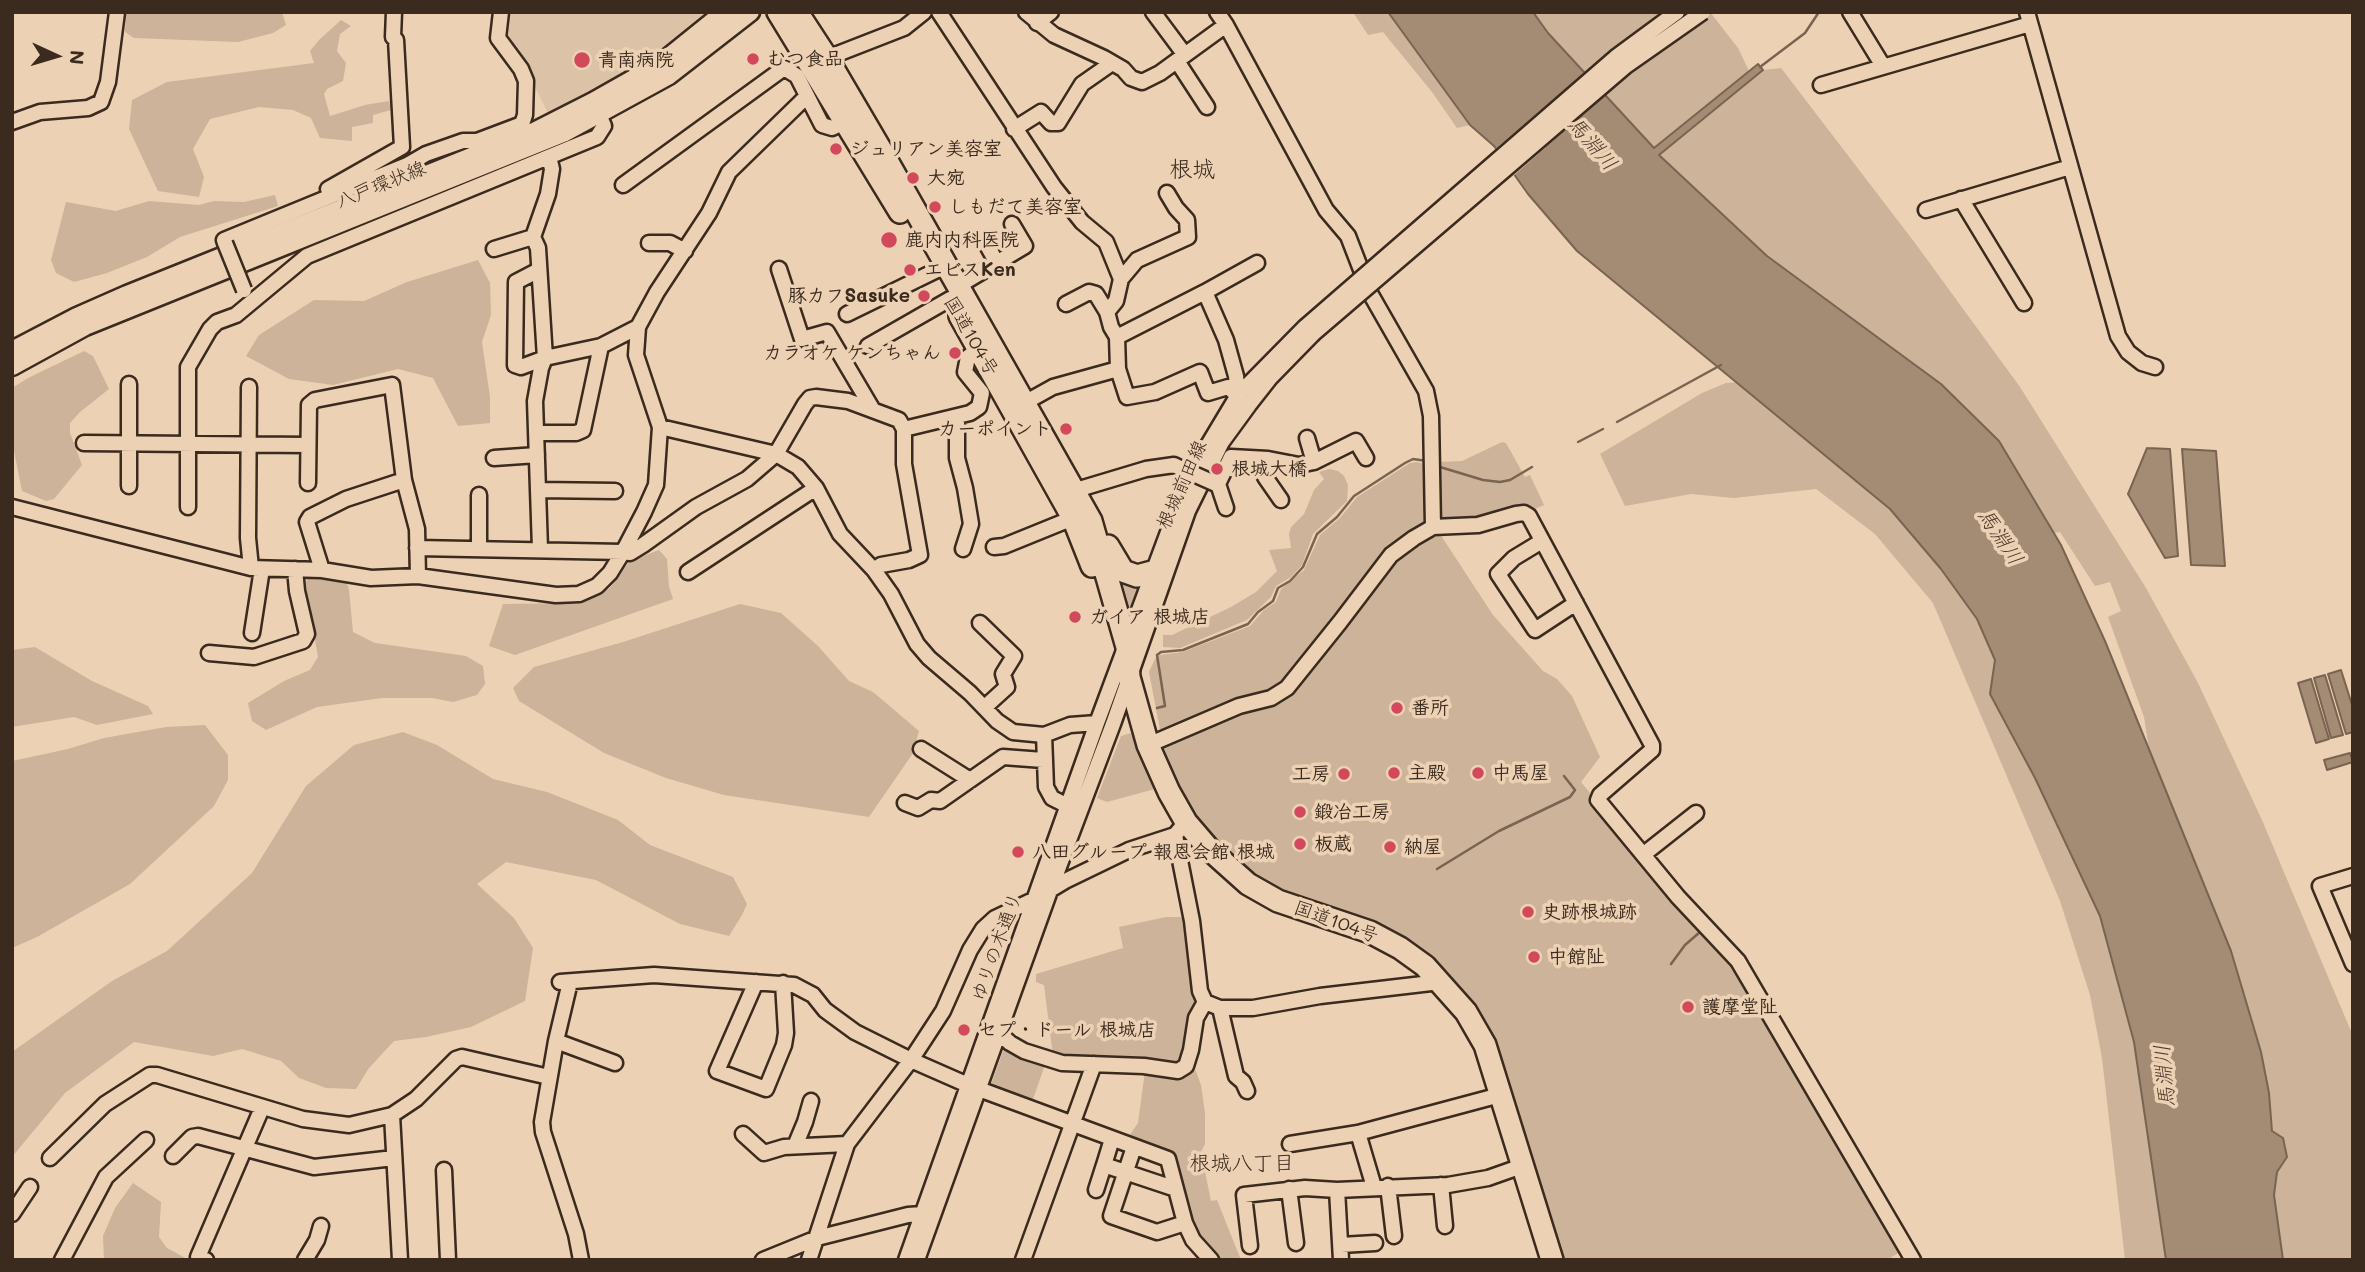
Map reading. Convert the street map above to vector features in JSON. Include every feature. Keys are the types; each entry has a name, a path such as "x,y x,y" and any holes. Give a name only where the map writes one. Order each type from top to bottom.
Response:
{"highway":[{"name":"国道104号","path":"778,12 852,118 1082,519"},
{"name":"国道104号","path":"797,12 827,58 852,118 935,271 954,293"},
{"name":"国道104号","path":"984,345 1026,402 1076,490 1082,519 1126,662 1148,745 1169,792 1181,829 1210,850 1248,884 1278,901 1380,937 1409,954 1440,982 1466,1012 1485,1045 1552,1260"},
{"path":"1082,519 1123,571 1137,576 1152,572"}],"main road":[{"name":"八戸環状線","path":"12,351 102,306 436,178 531,147 596,108 667,58 725,12"},
{"name":"八戸環状線","path":"596,108 669,75 750,12"},
{"name":"八戸環状線","path":"12,366 85,326 436,178"}],"street":[{"path":"12,122 40,112 88,107 104,99 117,12"},
{"path":"326,198 325,191 402,147 396,40 393,37 394,12"},
{"path":"247,296 224,240 407,165 426,153 463,141 477,141 522,124 525,116 526,81 521,69 498,38 500,12"},
{"path":"939,12 1054,187 1082,222 1106,242 1121,279"},
{"path":"1026,12 1054,35 1112,63 1123,69 1131,78 1142,82 1151,79 1226,25"},
{"path":"1037,23 1051,12"},
{"path":"1153,12 1208,107"},
{"path":"1217,12 1326,211 1348,236 1370,293 1426,391 1431,416 1433,527"},
{"path":"1309,330 1616,57 1677,12"},
{"path":"1309,330 1626,66 1703,12"},
{"path":"1850,12 1883,66"},
{"path":"827,58 904,28 920,14"},
{"path":"1821,85 2028,18 2118,336 2129,352 2142,363 2155,368"},
{"path":"1014,129 1041,112 1051,123 1058,123 1082,84 1112,63"},
{"path":"623,185 785,68 797,76 822,125 832,128 852,118"},
{"path":"12,507 256,568 322,570 371,578 418,576 556,595 579,594 597,586 610,573 656,485 660,427 636,355 638,327 657,292 709,213 729,172 807,96"},
{"path":"188,507 188,367 217,322 236,315 247,296 278,283 307,256 597,137 604,126 596,108"},
{"path":"426,153 436,178"},
{"path":"540,549 535,401 545,358 538,248 533,237 548,194 552,169 549,158"},
{"path":"1926,210 2070,167"},
{"path":"1107,312 1115,302 1121,279 1137,260 1188,237 1187,220 1167,193"},
{"path":"1961,199 2024,303"},
{"path":"868,346 1026,246 1012,224"},
{"path":"494,249 533,237"},
{"path":"984,240 997,263"},
{"path":"649,243 670,243 685,251"},
{"path":"1116,337 1257,262"},
{"path":"779,269 802,339 827,332 873,410"},
{"path":"539,270 516,282 515,365 521,367 545,358 601,346 638,327"},
{"path":"847,314 935,271"},
{"path":"1066,304 1089,292 1096,294 1107,312 1116,337 1118,369 1127,397 1155,392 1200,372 1208,393 1228,387 1243,400"},
{"path":"1205,292 1226,340 1243,400"},
{"name":"根城前田線","path":"1126,662 1152,572 1177,508 1202,455 1243,400 1271,377 1309,330"},
{"path":"904,429 957,417 979,407 982,393 965,372 968,357 984,345"},
{"path":"536,433 576,433 583,430 601,346"},
{"path":"1026,402 1053,387 1118,369"},
{"path":"129,384 129,486"},
{"path":"308,483 309,405 315,400 392,385 404,480 417,528 418,576"},
{"path":"249,387 248,538 256,568 252,633"},
{"path":"417,548 630,552 696,507 747,479 776,454 810,398 816,397 848,401 873,410 899,420 904,429 904,464 920,555 909,560 881,565 874,570"},
{"name":"根城前田線","path":"1126,662 1188,511 1243,400"},
{"path":"957,417 957,458 971,524 962,549"},
{"path":"660,427 776,454 799,467 816,488 841,534 874,570 891,594 923,651 1013,733 1044,736 1070,725 1097,723"},
{"path":"1307,438 1314,462"},
{"path":"1216,483 1231,457 1268,458 1299,465 1314,462 1356,441 1366,458"},
{"path":"84,443 308,445"},
{"path":"494,458 537,455"},
{"path":"1268,458 1265,477 1281,500"},
{"path":"1076,490 1146,469 1174,465 1216,483 1226,508"},
{"path":"322,570 307,522 310,517 346,499 404,480"},
{"path":"688,572 816,488"},
{"path":"538,490 615,491"},
{"path":"479,495 479,548"},
{"path":"1148,745 1239,706 1271,698 1287,688 1391,555 1433,527 1478,525 1524,513 1529,516 1652,745 1652,750 1600,795 1598,800 1705,928 1738,961 1913,1260"},
{"path":"12,516 65,526 68,520"},
{"path":"994,547 1082,519"},
{"path":"1542,541 1514,558 1498,573 1535,630 1576,603"},
{"path":"209,653 254,657 303,641 307,634 295,569"},
{"path":"980,623 1014,656 1003,674 1007,687 985,707"},
{"name":"ゆりの木通り","path":"906,1260 927,1215 973,1087 1097,723 1126,662"},
{"name":"ゆりの木通り","path":"973,1087 999,1033 1051,888 1126,662"},
{"path":"1044,736 1046,787 1052,798 1068,806"},
{"path":"921,749 971,780"},
{"path":"905,803 918,808 931,800 940,801 1003,757 1044,760"},
{"path":"1644,854 1696,813"},
{"path":"809,1260 848,1144 943,1012 970,950 983,929 1010,909 1035,899 1051,888 1129,850 1181,829 1200,991 1205,1002 1220,1008 1253,1007 1440,982"},
{"path":"2353,876 2320,886 2353,964"},
{"path":"581,1260 576,1234 542,1122 565,982 654,975 783,983 801,988 855,1032 911,1060 973,1087 1168,1159 1185,1223 1193,1240 1211,1260"},
{"path":"755,982 717,1071 766,1089 784,1045 786,1033 783,983"},
{"path":"999,1033 1010,1043 1042,1058 1062,1063 1178,1070 1186,1066 1196,1018 1205,1002"},
{"path":"1220,1008 1236,1076 1247,1091"},
{"path":"556,1041 615,1063"},
{"path":"50,1158 105,1104 150,1075 303,1119 349,1125 391,1115 416,1099 456,1059 462,1057 549,1077"},
{"path":"1023,1260 1094,1063"},
{"path":"1290,1144 1358,1133 1500,1095"},
{"path":"795,1146 811,1101"},
{"path":"206,1260 198,1256 247,1148 262,1108"},
{"path":"391,1115 400,1260"},
{"path":"1358,1133 1381,1187 1394,1236"},
{"path":"743,1134 764,1153 784,1147 848,1144"},
{"path":"173,1156 192,1137 247,1148 302,1166 394,1158"},
{"path":"1096,1190 1112,1139"},
{"path":"62,1260 106,1177 146,1140"},
{"path":"1134,1147 1111,1216 1157,1232 1185,1223"},
{"path":"1104,1165 1176,1189"},
{"path":"1250,1246 1244,1195 1289,1189 1337,1190 1441,1185 1488,1178 1522,1166"},
{"path":"444,1170 448,1260"},
{"path":"1441,1185 1445,1226"},
{"path":"12,1214 30,1187"},
{"path":"1289,1189 1296,1244"},
{"path":"1337,1190 1341,1252 1375,1243"},
{"path":"763,1260 817,1237 908,1215 927,1215"},
{"name":"ゆりの木通り","path":"917,1260 927,1215"},
{"path":"305,1260 317,1240 321,1226"}],"shaded area":[{"path":"126,12 282,12 286,25 273,33 238,42 134,38 125,32"},
{"name":"青南病院","path":"505,12 708,12 656,54 548,113 524,66 503,36"},
{"path":"1353,12 1388,12 1470,125 1457,128 1432,92 1383,32 1368,35"},
{"path":"1533,12 1710,12 1738,48 1749,71 1654,148 1548,33"},
{"path":"341,20 351,26 340,34 337,51 346,63 343,81 327,89 324,94 330,116 389,101 391,110 373,115 373,123 352,127 352,141 320,138 311,118 293,110 259,107 210,119 193,149 204,177 199,197 158,191 129,129 132,100 167,82 314,63 310,51"},
{"path":"1781,68 1915,243 2020,387 2146,588 2198,683 2262,820 2353,1036 2353,1260 2283,1260 2274,1195 2277,1172 2269,1093 2261,1052 2231,951 2149,749 2144,717 2108,617 2121,611 2110,582 2095,586 2060,532 2054,533 1999,441 1941,384 1766,256 1659,155 1763,70"},
{"path":"275,195 278,206 180,237 147,257 107,273 74,282 56,273 51,260 66,202 116,211 149,201 199,205 214,201 244,202"},
{"path":"478,260 490,283 491,315 482,342 490,397 490,423 458,426 433,378 398,369 333,385 289,379 246,356 259,335 314,300 364,301 407,282"},
{"path":"84,351 93,356 109,389 70,423 70,433 82,465 54,499 46,501 22,491 12,441 12,388"},
{"path":"1738,382 1890,509 1941,569 1977,619 1995,660 1990,694 2035,778 2100,916 2134,1042 2166,1260 2125,1260 2102,1058 2090,995 2060,901 1933,603 1875,534 1816,489 1734,498 1691,494 1625,506 1600,454 1702,393 1726,383"},
{"path":"1502,442 1506,443 1525,477 1530,475 1544,505 1530,511 1476,523 1440,521 1440,462 1462,461"},
{"path":"1410,463 1428,465 1430,520 1282,687 1162,733 1149,672 1155,659 1160,655 1183,652 1250,626 1264,610 1276,602 1281,589 1304,570 1320,535 1340,518 1357,497"},
{"path":"1329,469 1344,476 1348,485 1347,501 1313,534 1302,565 1291,577 1276,586 1271,597 1247,620 1180,648 1163,647 1163,635 1172,635 1231,607 1256,592 1277,571 1269,550 1291,548 1291,527 1304,514 1314,490 1324,479 1319,472"},
{"path":"1438,531 1493,615 1543,671 1557,679 1572,696 1600,757 1581,782 1699,926 1731,958 1735,970 1903,1250 1887,1260 1559,1260 1473,1009 1324,909 1257,882 1199,826 1174,784 1162,742 1276,698 1393,557"},
{"path":"659,550 667,559 673,599 515,655 489,646 503,604 581,603 610,588 630,561"},
{"path":"1118,575 1123,582 1139,585 1129,619 1126,618"},
{"path":"311,577 346,580 353,632 375,643 466,656 483,666 485,684 477,695 453,702 432,698 382,698 317,707 266,730 252,721 248,703 284,681 310,670 318,657 305,582"},
{"path":"740,604 781,613 818,646 849,681 873,692 919,731 913,753 869,817 724,795 666,778 604,753 519,701 513,688 534,667 623,642"},
{"path":"35,647 92,681 148,706 153,714 97,725 74,717 12,727 12,650"},
{"path":"205,725 228,755 228,780 214,806 130,884 37,937 12,948 12,761 104,738 166,727"},
{"path":"403,732 437,745 493,779 547,792 618,820 650,845 733,877 747,904 742,915 729,936 680,924 596,880 506,862 477,884 514,918 533,948 525,1001 471,1027 394,1041 369,1068 356,1089 326,1088 299,1078 281,1061 242,1049 213,1056 134,1042 65,1093 12,1157 12,1052 112,981 167,951 252,873 306,786 354,745"},
{"path":"1131,733 1155,789 1107,802 1097,798 1121,736"},
{"path":"1166,917 1184,917 1197,1007 1184,1059 1168,1066 1053,1056 1044,985 1036,982 1036,974 1123,948 1119,927"},
{"path":"1005,1046 1046,1062 1032,1102 990,1087"},
{"path":"1192,1061 1201,1085 1205,1113 1205,1144 1201,1152 1211,1201 1217,1200 1241,1260 1218,1260 1198,1237 1189,1214 1178,1161 1173,1155 1127,1139 1138,1123 1145,1071"},
{"path":"133,1183 161,1202 159,1237 167,1248 189,1260 104,1260 103,1236 115,1208"}],"water":[{"name":"馬淵川","path":"1388,12 1533,12 1548,33 1654,148 1758,64 1763,70 1659,155 1767,256 1941,384 1999,441 2061,545 2105,641 2231,951 2261,1052 2269,1093 2272,1131 2283,1138 2287,1157 2277,1172 2274,1195 2283,1260 2166,1260 2134,1042 2100,916 2035,778 1990,694 1995,660 1977,619 1941,569 1890,509 1577,251 1528,194 1494,146 1470,125"},
{"path":"2147,448 2170,449 2178,556 2165,558 2128,494"},
{"path":"2182,449 2216,451 2225,566 2191,565"},
{"path":"2341,670 2353,708 2353,732 2346,734 2328,674"},
{"path":"2325,675 2343,735 2331,738 2314,678"},
{"path":"2311,679 2329,739 2316,743 2298,683"},
{"path":"2350,753 2353,762 2327,770 2324,760"}],"pier":[{"path":"1587,70 1608,93 1512,177 1493,151"}],"waterway":[{"path":"1760,67 1805,33 1819,12"},
{"path":"1617,422 1721,365"},
{"path":"1578,442 1603,429"},
{"path":"1157,708 1165,706 1157,655 1161,652 1183,650 1248,624 1273,601 1278,588 1290,581 1303,567 1317,534 1337,517 1354,496 1413,459 1427,461"},
{"path":"1440,467 1483,480 1500,482 1510,480 1532,467"},
{"path":"1437,869 1499,831 1570,797 1575,790 1564,776"},
{"path":"1671,964 1685,945 1700,932"}],"place":[{"name":"むつ食品","path":"753,59"},
{"name":"青南病院","path":"582,60"},
{"name":"ジュリアン美容室","path":"836,149"},
{"name":"大宛","path":"913,178"},
{"name":"しもだて美容室","path":"935,207"},
{"name":"鹿内内科医院","path":"889,240"},
{"name":"エビスKen","path":"910,270"},
{"name":"豚カフSasuke","path":"924,296"},
{"name":"カラオケ ケンちゃん","path":"955,353"},
{"name":"カーポイント","path":"1066,429"},
{"name":"根城大橋","path":"1217,469"},
{"name":"ガイア 根城店","path":"1075,617"},
{"name":"番所","path":"1397,708"},
{"name":"主殿","path":"1394,773"},
{"name":"中馬屋","path":"1478,773"},
{"name":"工房","path":"1344,774"},
{"name":"鍛冶工房","path":"1300,812"},
{"name":"板蔵","path":"1300,844"},
{"name":"納屋","path":"1390,847"},
{"name":"八田グループ 報恩会館 根城","path":"1018,852"},
{"name":"史跡根城跡","path":"1528,912"},
{"name":"中館阯","path":"1534,957"},
{"name":"護摩堂阯","path":"1688,1007"},
{"name":"セプ・ドール 根城店","path":"964,1030"}],"district":[{"name":"根城","path":"1192,170"},
{"name":"根城八丁目","path":"1242,1164"}]}
